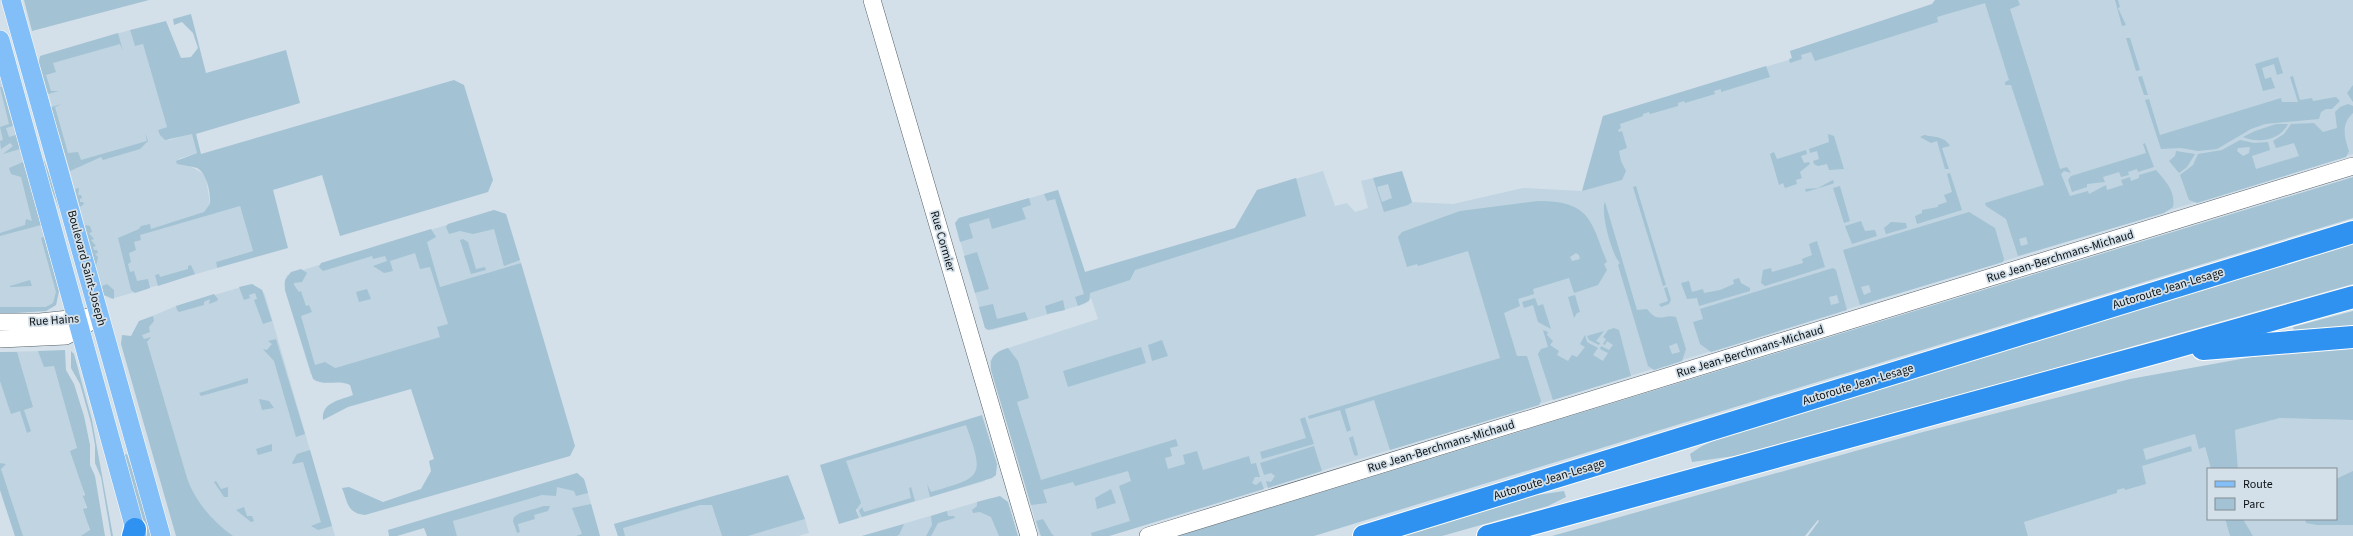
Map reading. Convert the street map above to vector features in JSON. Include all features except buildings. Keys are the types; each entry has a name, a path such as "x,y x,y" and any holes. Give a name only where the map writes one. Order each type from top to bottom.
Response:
{"highway":[{"name":"Autoroute Jean-Lesage","path":"1364,536 2353,232"},
{"path":"1488,536 2353,297"},
{"path":"2162,351 2353,337"}],"main road":[{"name":"Boulevard Saint-Joseph","path":"11,0 161,536"},
{"name":"Boulevard Saint-Joseph","path":"0,40 135,534"}],"street":[{"name":"Rue Cormier","path":"872,0 1029,536"},
{"name":"Rue Jean-Berchmans-Michaud","path":"1148,536 2353,166"},
{"name":"Rue Hains","path":"0,322 78,324 100,316"},
{"name":"Rue Hains","path":"0,339 56,338 72,334 78,324"}],"shaded area":[{"path":"1950,0 2353,0 2353,154 1109,536 1041,536 1039,534 990,361 999,351 1098,319 1091,298 1085,304 992,330 985,328 955,223 959,218 1058,190 1085,272 1235,228 1257,190 1323,171 1335,206 1347,203 1355,212 1368,208 1361,181 1402,171 1412,202 1453,204 1523,188 1582,191 1603,116 1792,59 1790,51"},
{"path":"130,30 135,46 143,43 167,127 158,130 169,140 192,133 197,153 178,159 202,173 206,178 210,204 240,206 253,251 216,262 217,268 111,299 104,295 39,59 44,55"},
{"path":"0,78 59,291 56,305 46,311 0,313"},
{"path":"494,210 506,214 521,263 437,288 448,324 440,337 311,375 285,290 284,284 287,275"},
{"path":"252,284 262,290 265,295 335,536 226,536 184,484 138,322 176,306"},
{"path":"44,351 54,366 77,448 90,536 15,536 0,490 0,352"},
{"path":"2280,418 2353,420 2353,536 2253,536 2244,520 2337,520 2337,468 2238,468 2235,430"},
{"path":"968,420 985,481 859,518 845,458"},
{"path":"2200,431 2211,468 2207,468 2207,520 2225,520 2230,536 2028,536 2024,522 2117,493 2117,490 2141,466 2140,447"},
{"path":"577,473 584,479 599,532 585,536 457,536 453,521"},
{"path":"711,497 722,536 618,536 614,524"},
{"path":"991,498 1002,536 862,536"},
{"path":"805,519 809,533 798,536 748,536"}],"green space":[{"path":"24,0 149,0 32,31"},
{"path":"1935,0 2018,0 2020,5 2010,9 2060,169 2067,167 2071,173 2064,171 2061,174 2070,196 2088,191 2089,194 2106,185 2107,190 2123,185 2121,180 2130,177 2131,181 2139,178 2139,175 2156,170 2171,191 2174,202 2173,207 2164,213 2018,256 2006,219 1986,206 1985,203 2044,185 2011,85 2005,85 2005,82 2009,80 1985,3 1937,17 1938,22 1815,61 1811,52 1801,55 1802,59 1790,63 1789,59 1792,58 1790,51 1932,4","holes":["2026,237 2028,244 2021,246 2019,239"]},
{"path":"2115,0 2118,0 2120,7 2118,8 2126,25 2122,26"},
{"path":"191,14 206,73 286,50 300,103 196,134 201,154 454,80 464,85 493,180 488,192 340,236 322,175 273,190 288,248 217,268 216,262 253,251 240,206 140,235 141,240 134,242 136,250 129,253 131,262 128,264 130,272 134,271 137,281 148,279 150,288 135,293 131,290 118,238 139,229 141,226 150,224 151,229 204,212 210,204 210,200 208,184 203,174 195,167 177,164 176,161 197,153 192,134 165,140 160,135 158,130 167,127 143,44 135,46 130,30 166,21 181,58 191,57 198,48 193,33 182,22 174,25 173,19"},
{"path":"118,33 123,51 120,44 53,63 56,72 46,75 51,91 59,91 48,94 39,62 40,56"},
{"path":"2126,38 2130,38 2140,70 2136,71"},
{"path":"2278,57 2283,73 2277,75 2274,64 2262,68 2265,79 2271,77 2275,88 2263,91 2255,64"},
{"path":"1766,66 1770,77 1721,92 1721,89 1714,91 1715,94 1685,103 1684,101 1678,103 1678,106 1650,114 1649,112 1643,114 1643,116 1620,124 1621,128 1618,130 1619,132 1622,131 1627,148 1619,151 1621,161 1626,171 1622,180 1582,191 1603,116"},
{"path":"2142,76 2148,95 2144,95 2138,77"},
{"path":"2293,76 2300,100 2312,98 2313,101 2336,97 2340,101 2332,109 2326,109 2321,112 2319,119 2265,124 2251,129 2217,149 2198,151 2181,148 2161,149 2145,100 2149,99 2160,135 2281,98 2282,102 2298,102 2290,77"},
{"path":"2353,85 2353,102 2347,93"},
{"path":"0,87 2,87 13,126 6,128 9,137 16,135 20,149 3,154 13,146 10,143 1,149 0,141 3,140 0,127 9,124"},
{"path":"62,104 55,107 68,153 78,152 81,160 147,141 145,132 148,141 140,149 103,160 101,157 70,171 51,107"},
{"path":"2348,104 2353,106 2353,113 2349,117 2345,126 2345,136 2349,151 2346,157 2197,203 2189,200 2180,175 2193,165 2198,154 2222,150 2240,140 2254,143 2268,142 2270,150 2252,156 2256,169 2299,156 2294,143 2276,148 2273,141 2284,134 2291,124 2314,123 2323,132 2337,128 2335,112 2340,107","holes":["2250,147 2249,153 2243,156 2237,151 2238,148"]},
{"path":"2276,124 2288,124 2280,134 2268,139 2256,140 2243,137 2255,131"},
{"path":"1828,134 1834,136 1844,169 1829,170 1827,164 1818,166 1814,164 1813,161 1819,159 1817,151 1810,153 1809,149 1829,142"},
{"path":"1924,135 1945,140 1948,143 1950,146 1942,148 1949,169 1945,169 1937,141 1931,143 1920,137"},
{"path":"2145,143 2154,167 2138,172 2137,169 2128,172 2129,175 2121,177 2119,172 2103,177 2105,182 2087,184 2087,187 2072,192 2068,180 2071,176 2146,153 2143,144"},
{"path":"1806,150 1807,154 1801,156 1804,163 1809,162 1810,164 1800,172 1802,178 1796,180 1797,184 1785,188 1783,183 1779,185 1770,154 1774,152 1777,159"},
{"path":"2176,151 2195,154 2187,167 2179,173 2169,161 2175,156"},
{"path":"44,160 62,208 59,209 41,161"},
{"path":"23,162 41,225 0,236 0,233 25,225 26,219 32,221 21,177 11,174 9,168"},
{"path":"1402,171 1412,202 1408,205 1384,212 1373,178","holes":["1388,184 1392,198 1382,202 1377,187"]},
{"path":"1950,173 1962,210 1917,224 1915,216 1922,213 1922,210 1938,207 1938,205 1947,202 1944,195 1952,192 1947,174"},
{"path":"2353,177 2353,218 1314,536 1178,536"},
{"path":"1296,178 1306,216 1135,270 1130,280 1090,293 1089,301 1078,306 1075,297 1084,294 1055,199 1047,201 1044,194 1058,190 1085,272 1235,228 1257,190"},
{"path":"1833,180 1834,183 1832,184 1806,192 1805,189 1818,188"},
{"path":"1636,186 1666,285 1663,286 1633,187"},
{"path":"1840,186 1850,221 1844,223 1833,188"},
{"path":"79,188 78,195 81,195 82,198 80,199 80,202 83,202 84,204 80,207 75,189"},
{"path":"1029,198 1031,205 1022,208 1026,219 992,229 989,218 969,224 973,238 960,242 955,223 959,218"},
{"path":"1538,201 1555,202 1578,209 1592,224 1597,235 1607,262 1604,264 1607,270 1598,285 1574,293 1569,278 1533,289 1534,294 1518,299 1520,306 1504,313 1517,356 1527,356 1541,401 1539,405 1390,450 1374,400 1345,409 1351,430 1347,432 1340,410 1309,419 1308,416 1500,358 1468,251 1418,266 1417,264 1407,267 1398,237 1402,232 1460,211","holes":["1576,253 1579,255 1580,259 1572,261 1570,257"]},
{"path":"1605,202 1637,310 1647,309 1651,314 1658,318 1668,316 1676,317 1686,349 1682,361 1654,370 1648,366 1618,265 1620,263 1610,243 1605,223","holes":["1677,343 1680,352 1672,354 1669,346"]},
{"path":"494,210 506,214 520,260 504,266 494,229 473,234 460,231 449,234 446,227 448,224"},
{"path":"1969,212 1995,228 2004,259 2003,262 1860,305 1843,250","holes":["1869,285 1871,292 1864,295 1861,287"]},
{"path":"1861,221 1865,231 1875,230 1877,236 1852,244 1845,226"},
{"path":"1891,222 1906,223 1907,228 1886,234 1884,228"},
{"path":"85,225 90,226 92,232 89,233 94,239 91,240 96,246 93,247 98,253 95,254 98,257 96,266"},
{"path":"431,229 436,237 427,242 440,287 521,263 575,446 570,456 365,515 359,514 351,510 342,488 349,487 383,502 421,489 431,471 429,461 434,459 411,389 348,407 323,420 323,414 328,405 353,395 350,385 345,383 326,383 313,379 285,290 285,280 291,272 301,269 307,273 302,282 294,283 294,285 299,292 301,291 306,306 309,305 312,312 301,316 315,365 325,362 335,368 440,337 437,327 448,324 430,267 420,269 415,253 390,261 393,271 384,273 373,266 387,261 385,256 373,259 372,256 323,271 319,267 321,263"},
{"path":"44,237 59,291 56,305 46,311 0,314 0,307 46,307 53,303 56,292 41,238"},
{"path":"463,239 468,242 476,269 485,267 486,270 471,274 460,240"},
{"path":"1817,241 1825,267 1765,286 1761,283 1763,270 1771,268 1772,272 1803,263 1802,259 1812,255 1809,244"},
{"path":"2353,243 2353,284 2013,380 1734,456 1692,462 1690,454 1702,446 1722,437"},
{"path":"977,252 989,289 975,293 964,256"},
{"path":"191,265 195,274 158,286 155,275 159,274 160,277 188,269 188,266"},
{"path":"1833,268 1836,270 1847,310 1711,352 1700,344 1693,322 1703,319 1700,309","holes":["1837,295 1839,303 1831,305 1829,297"]},
{"path":"1739,278 1741,283 1750,288 1750,291 1699,306 1697,298 1687,299 1681,283 1689,281 1692,292 1703,289 1704,293 1720,290 1734,284 1733,280"},
{"path":"30,280 32,286 10,287 10,286"},
{"path":"107,284 114,290 114,299 104,295 102,286"},
{"path":"252,284 262,290 272,321 263,324 254,300 257,299 255,293 249,295 250,298 244,300 239,287"},
{"path":"1667,287 1671,300 1669,304 1661,307 1659,304 1668,301 1664,288"},
{"path":"367,289 371,299 359,302 356,292"},
{"path":"214,294 218,299 217,301 209,304 210,299 204,302 204,305 179,312 177,310 176,306"},
{"path":"1575,295 1580,312 1577,313 1574,318 1568,297"},
{"path":"1535,298 1538,306 1543,304 1551,329 1538,322 1533,305 1524,308 1522,302"},
{"path":"1063,300 1065,310 1047,314 1045,306"},
{"path":"993,304 997,319 1025,312 1028,320 988,330 985,328 979,307"},
{"path":"2353,311 2353,330 2296,336 2293,327"},
{"path":"153,316 154,321 149,327 150,332 142,335 144,339 151,337 147,342 190,487 212,518 233,536 176,536 121,344 122,335 131,336 139,321"},
{"path":"1614,328 1619,330 1631,376 1553,400 1538,354 1541,349 1548,347 1543,330 1548,332 1547,335 1553,341 1550,345 1559,351 1557,355 1568,361 1572,355 1577,357 1585,347 1580,344 1585,335 1587,342 1598,348 1593,355 1603,361 1608,353 1600,349 1601,346 1609,350 1613,345 1607,341 1605,345 1603,344 1606,339 1603,337 1608,330"},
{"path":"1604,331 1596,341 1600,343 1599,345 1589,340 1587,336"},
{"path":"276,339 305,434 296,437 274,361 263,349 267,350 272,344 268,341"},
{"path":"1162,340 1168,356 1152,361 1148,345"},
{"path":"1141,347 1146,363 1068,387 1063,371"},
{"path":"1008,348 1018,361 1029,398 1017,402 1041,480 1176,439 1178,446 1170,448 1172,456 1165,458 1168,469 1185,464 1183,455 1197,451 1203,470 1249,456 1251,464 1256,463 1260,477 1255,477 1252,483 1256,485 1261,481 1264,489 1109,536 1092,536 1091,533 1130,521 1119,486 1131,481 1128,471 1075,486 1073,482 1043,490 1047,503 1031,505 991,370 991,361 994,355"},
{"path":"2353,348 2353,420 2280,418 2235,430 2238,468 2211,468 2205,447 2199,449 2195,434 2143,449 2146,460 2191,446 2192,451 2142,466 2146,484 2125,490 2124,488 2117,490 2117,493 2024,522 2028,536 1808,536 1819,521 1818,520 1805,536 1552,536 1923,432 2130,379 2263,355"},
{"path":"65,350 66,370 74,384 84,416 90,445 90,465 95,476 105,536 81,536 90,530 83,509 87,508 83,496 85,495 70,451 77,448 54,366 44,367 38,351"},
{"path":"71,351 74,354 92,420 113,536 111,536 101,477 95,463 95,445 91,423 80,384 71,368"},
{"path":"0,352 17,352 33,407 24,410 31,431 27,433 20,411 11,414 0,381"},
{"path":"248,378 248,383 201,396 199,393"},
{"path":"259,399 269,401 274,408 262,410"},
{"path":"982,415 997,464 996,475 992,478 930,497 927,484 931,492 961,483 975,473 977,466 976,456 966,425 846,461 861,503 856,510 859,518 839,524 820,465"},
{"path":"1305,417 1314,444 1262,459 1260,452 1306,438 1300,419"},
{"path":"1353,436 1358,454 1357,456 1354,455 1349,438"},
{"path":"272,444 272,451 258,455 256,449"},
{"path":"1314,446 1322,471 1268,488 1266,481 1271,482 1275,476 1271,473 1264,475 1260,463"},
{"path":"310,450 332,526 318,530 311,526 321,522 303,462 292,463 297,454"},
{"path":"127,454 155,536 147,536 123,455"},
{"path":"0,463 6,464 1,469 23,536 15,536 0,490"},
{"path":"2353,471 2353,525 2317,525 2306,523 2305,520 2337,520 2337,479"},
{"path":"577,473 584,479 588,493 576,496 574,491 557,487 556,496 542,495 453,521 457,536 427,536 424,528 397,536 389,536 388,530"},
{"path":"788,475 805,519 748,536 722,536 712,505 700,505 623,528 625,536 618,536 614,524"},
{"path":"216,481 221,489 228,487 228,497 224,497 214,482"},
{"path":"911,487 915,501 862,517 859,511 862,507 864,512 911,498 909,488"},
{"path":"1111,489 1116,503 1097,509 1095,498"},
{"path":"1564,491 1566,497 1548,506 1442,536 1393,536 1524,497"},
{"path":"1000,496 1008,502 1018,536 999,536 991,517 980,512 973,513 972,510 977,506 977,502"},
{"path":"591,504 600,536 576,536 582,534 572,508"},
{"path":"544,506 550,506 548,511 534,515 535,519 518,524 520,532 517,533 513,521 514,517 520,513"},
{"path":"244,507 247,516 252,516 254,521 251,522 236,510"},
{"path":"947,511 948,516 954,516 955,518 938,523 931,536 926,536 932,525 931,516"},
{"path":"1043,519 1054,536 1041,536 1036,521"},
{"path":"2225,520 2244,520 2253,536 2230,536"},
{"path":"904,524 899,535 896,536 862,536"}]}
